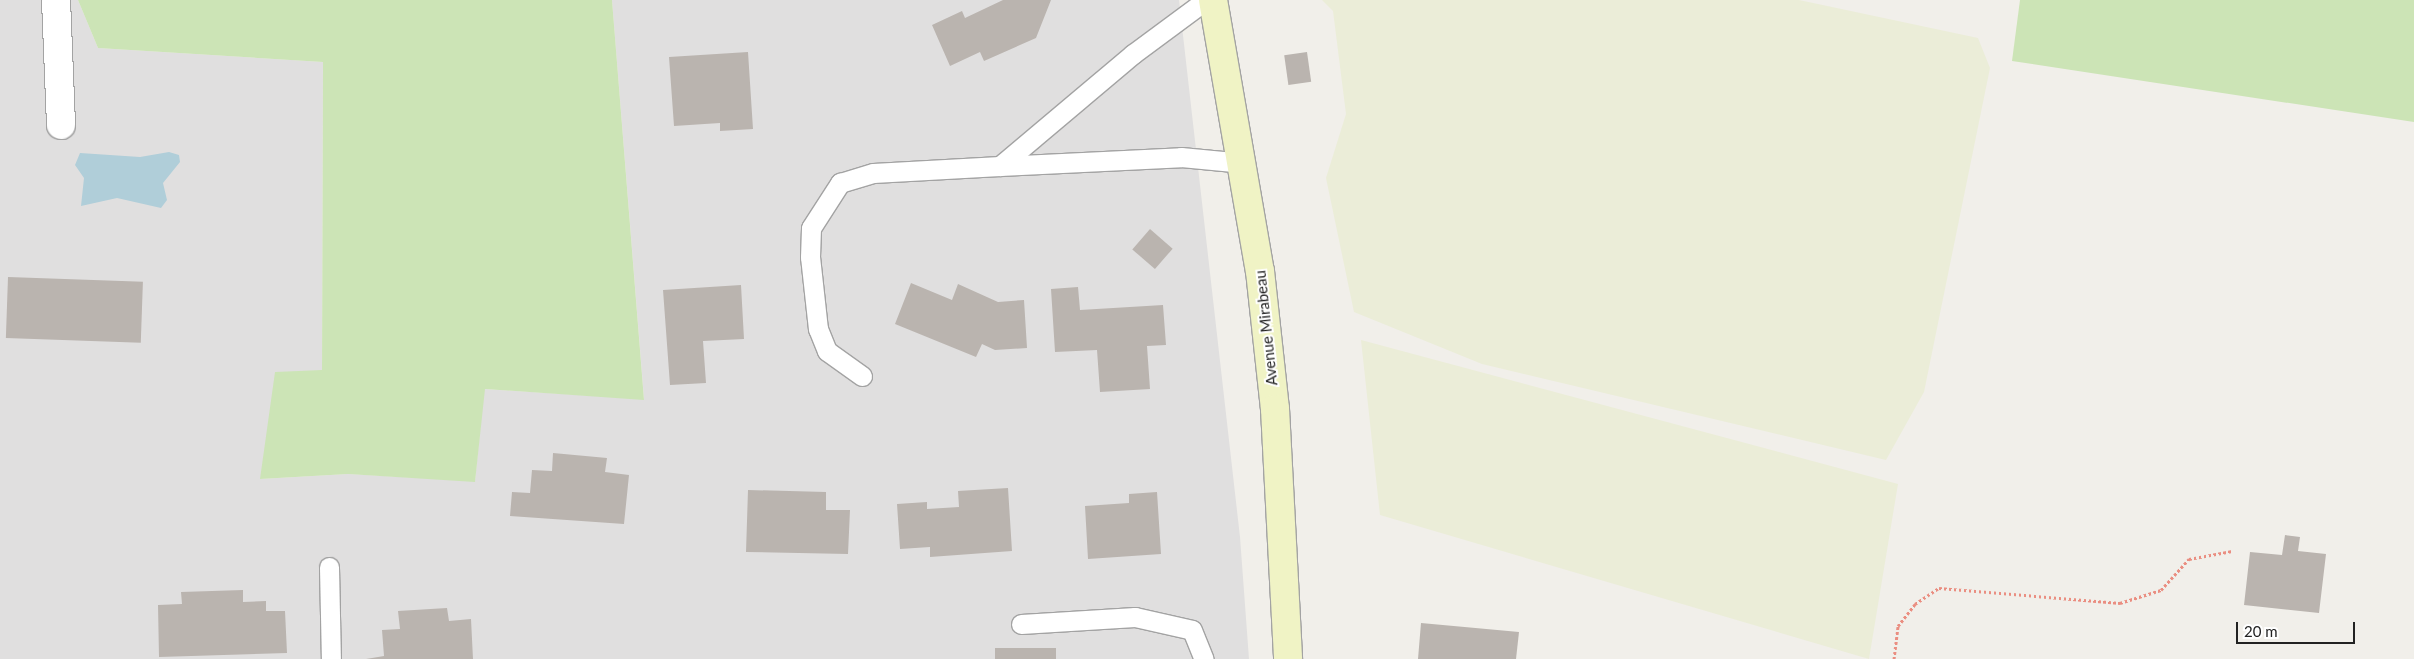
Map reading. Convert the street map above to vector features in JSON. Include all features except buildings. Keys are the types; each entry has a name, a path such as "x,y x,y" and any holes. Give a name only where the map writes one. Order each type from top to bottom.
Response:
{"main road":[{"name":"Avenue Mirabeau","path":"1214,0 1244,163 1275,409 1288,659"}],"street":[{"path":"56,0 61,125"}],"lane":[{"path":"1000,166 1133,54 1206,0"},
{"path":"862,376 827,351 818,329 811,228 824,201 840,183 873,173 1000,166 1182,157 1244,163"},
{"path":"329,567 331,659"},
{"path":"1021,624 1134,617 1192,630 1204,659"}],"path":[{"path":"1894,659 1898,626 1915,604 1938,588 2120,603 2161,590 2189,560 2232,551"}],"shaded area":[{"path":"0,0 78,0 98,48 323,62 322,370 260,479 348,474 475,481 484,389 644,399 612,0 1179,0 1240,537 1249,659 0,659"}],"green space":[{"path":"78,0 612,0 644,400 485,389 475,482 348,474 260,479 275,372 322,370 323,62 98,48"},
{"path":"1322,0 1799,0 1978,38 1990,68 1924,392 1886,460 1482,364 1354,312 1326,178 1346,114 1333,11"},
{"path":"2020,0 2414,0 2414,122 2012,61"},
{"path":"1361,340 1898,484 1869,659 1380,515"}],"water":[{"path":"169,152 179,155 180,162 163,183 167,200 161,208 117,198 81,206 84,178 75,165 80,153 140,157"}]}
